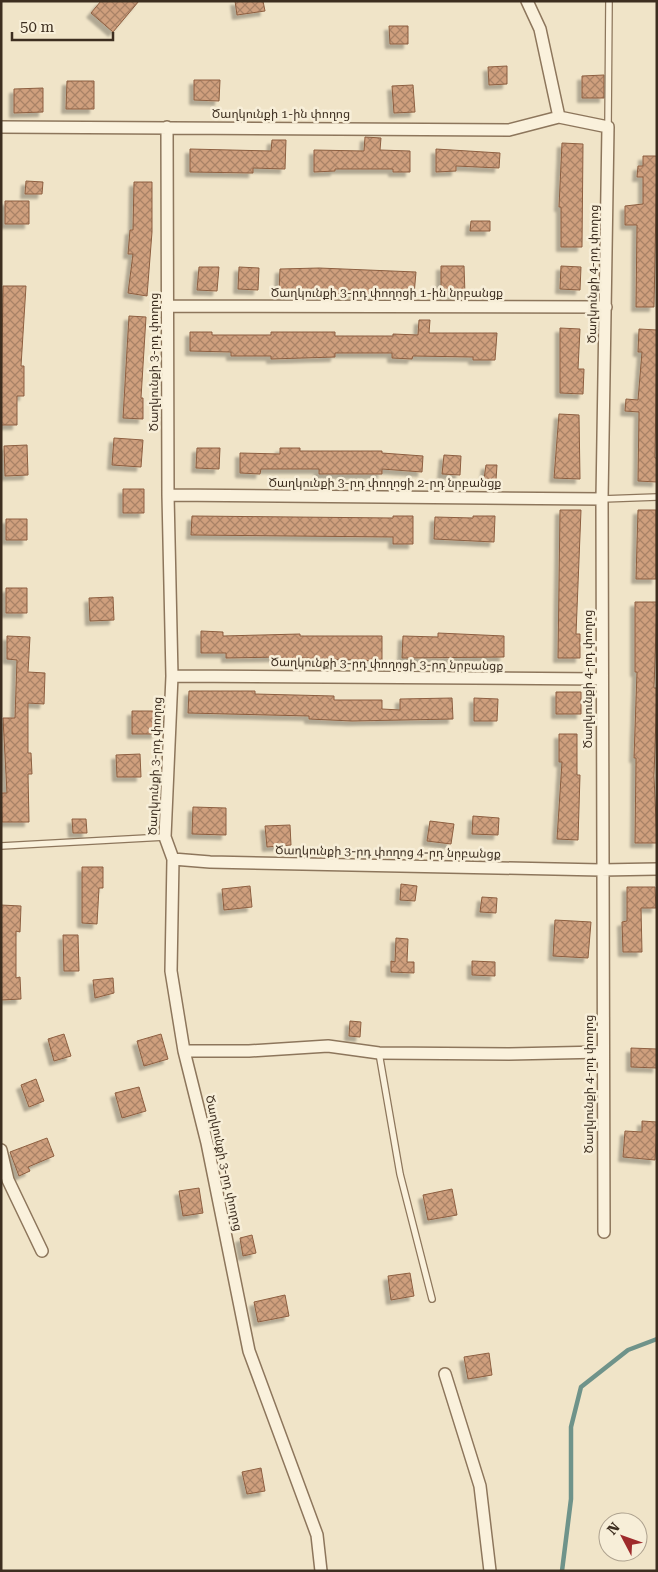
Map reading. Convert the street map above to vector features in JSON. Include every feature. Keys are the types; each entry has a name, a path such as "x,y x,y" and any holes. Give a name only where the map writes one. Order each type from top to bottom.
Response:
{"street":[{"path":"527,1 540,29 560,117 608,127"},
{"name":"Ծաղկունքի 1-ին փողոց","path":"1,127 509,130 560,117"},
{"name":"Ծաղկունքի 3-րդ փողոց","path":"167,127 168,495 172,676 165,837 173,859 171,971 184,1051 206,1143 249,1351 317,1535 321,1571"},
{"name":"Ծաղկունքի 4-րդ փողոց","path":"604,1232 601,679 608,127"},
{"name":"Ծաղկունքի 3-րդ փողոցի 1-ին նրբանցք","path":"168,306 606,307"},
{"name":"Ծաղկունքի 3-րդ փողոցի 2-րդ նրբանցք","path":"168,495 602,499"},
{"name":"Ծաղկունքի 3-րդ փողոցի 3-րդ նրբանցք","path":"172,676 601,679"},
{"name":"Ծաղկունքի 3-րդ փողոց 4-րդ նրբանցք","path":"173,859 601,870 657,869"},
{"path":"184,1051 249,1051 328,1046 379,1053 510,1054 603,1052"},
{"path":"1,1150 8,1180 42,1251"},
{"path":"445,1374 480,1486 490,1571"}],"lane":[{"path":"608,127 609,1"},
{"path":"602,499 657,497"},
{"path":"1,846 165,837"},
{"path":"379,1053 400,1174 432,1299"}],"building":[{"path":"101,1 139,1 113,32 91,13"},
{"path":"235,1 263,1 265,11 237,15"},
{"path":"389,26 408,26 408,44 390,44"},
{"path":"507,66 507,84 489,85 488,67"},
{"path":"604,75 604,98 582,98 582,76"},
{"path":"194,80 220,80 219,101 194,100"},
{"path":"67,81 94,81 94,109 66,109"},
{"path":"413,85 415,112 394,113 392,86"},
{"path":"43,88 43,112 14,113 14,89"},
{"path":"365,137 381,138 380,150 410,151 410,172 393,172 393,169 335,169 335,171 314,172 314,150 364,151"},
{"path":"272,140 286,140 285,169 253,168 253,173 190,172 190,149 271,151"},
{"path":"562,143 583,144 582,247 561,247 561,207 559,207"},
{"path":"436,149 500,153 499,168 456,166 456,171 436,172"},
{"path":"643,156 657,156 654,307 636,307 637,225 625,225 625,206 643,204 643,177 637,177 638,166 643,166"},
{"path":"26,181 43,182 42,194 25,194"},
{"path":"134,182 152,182 152,232 147,296 128,293 133,254 128,254 130,230 133,230"},
{"path":"5,201 29,201 29,224 5,224"},
{"path":"471,221 490,221 490,231 470,231"},
{"path":"441,266 464,266 465,294 441,295"},
{"path":"561,266 581,267 580,290 560,289"},
{"path":"199,267 219,267 217,291 197,290"},
{"path":"239,267 259,268 258,290 238,289"},
{"path":"319,268 416,272 414,295 380,292 380,294 279,293 280,269"},
{"path":"3,286 26,286 21,366 24,366 24,396 17,396 17,425 1,425"},
{"path":"129,316 146,317 141,398 143,398 143,419 123,418"},
{"path":"419,320 430,320 429,333 497,333 495,360 473,360 473,357 413,356 412,359 392,358 392,353 335,353 335,357 271,359 271,356 231,356 231,352 190,351 190,332 212,332 212,335 271,335 271,332 335,332 335,336 418,335"},
{"path":"560,328 580,329 578,369 584,369 583,394 560,393"},
{"path":"639,329 657,330 655,458 657,458 657,482 638,481 639,412 625,411 626,399 638,400 642,352 638,352"},
{"path":"559,414 579,415 580,479 554,478"},
{"path":"114,438 143,440 141,467 112,465"},
{"path":"27,445 28,475 5,476 4,446"},
{"path":"197,448 220,448 219,469 196,468"},
{"path":"280,448 300,448 300,451 382,451 382,453 423,456 422,472 382,469 382,474 319,474 319,469 261,469 260,474 240,473 240,453 280,454"},
{"path":"444,455 461,456 460,475 442,474"},
{"path":"486,465 497,465 496,480 484,479"},
{"path":"123,489 144,489 144,513 123,513"},
{"path":"560,510 581,510 576,634 580,634 580,658 558,658"},
{"path":"638,510 656,510 656,579 636,579"},
{"path":"192,516 393,518 393,516 413,516 413,544 393,544 393,537 191,535"},
{"path":"473,516 495,516 494,542 434,539 435,517 473,518"},
{"path":"6,519 27,519 27,540 6,540"},
{"path":"6,588 27,588 27,613 6,613"},
{"path":"113,597 114,620 90,621 89,598"},
{"path":"635,602 657,602 654,688 657,688 654,776 657,843 635,843 636,758 634,758 637,672 635,672"},
{"path":"201,631 223,632 223,636 300,634 300,636 382,636 382,661 300,658 300,660 281,660 281,657 226,658 226,653 201,653"},
{"path":"438,633 504,636 504,657 402,658 403,636 438,637"},
{"path":"7,636 30,637 28,672 45,673 44,704 28,703 28,753 31,753 32,774 28,774 29,822 2,822 1,793 7,793 3,718 15,718 17,660 7,659"},
{"path":"189,691 255,691 255,694 334,696 334,700 382,700 382,709 400,710 400,699 452,698 453,719 352,721 309,719 309,716 188,713"},
{"path":"556,692 581,692 581,714 556,714"},
{"path":"474,698 498,699 497,721 474,721"},
{"path":"132,711 156,711 156,734 132,734"},
{"path":"559,734 577,734 577,775 580,775 578,840 557,839 562,762 559,762"},
{"path":"140,754 141,777 117,777 116,755"},
{"path":"193,807 226,808 226,835 192,834"},
{"path":"473,816 499,818 498,835 472,834"},
{"path":"72,819 86,819 87,833 73,833"},
{"path":"430,821 454,824 451,844 427,841"},
{"path":"290,825 291,845 267,847 265,826"},
{"path":"82,867 103,867 103,888 99,888 97,924 82,923"},
{"path":"401,884 417,886 415,901 400,900"},
{"path":"250,886 252,907 224,910 222,889"},
{"path":"627,887 655,887 656,908 641,908 642,952 623,952 622,922 627,921"},
{"path":"482,897 497,898 496,913 480,912"},
{"path":"1,905 21,906 20,932 16,931 16,978 20,977 21,999 1,1000"},
{"path":"555,920 591,922 588,958 553,956"},
{"path":"63,935 78,935 79,971 64,971"},
{"path":"396,938 408,939 407,962 414,962 414,973 391,972 391,961 395,962"},
{"path":"472,961 495,962 495,976 472,975"},
{"path":"113,978 114,993 95,998 93,980"},
{"path":"350,1021 361,1022 360,1037 349,1036"},
{"path":"64,1034 71,1056 54,1061 48,1039"},
{"path":"161,1034 168,1059 144,1066 137,1041"},
{"path":"631,1048 657,1049 657,1068 631,1067"},
{"path":"36,1079 44,1101 29,1107 21,1085"},
{"path":"139,1087 146,1111 122,1118 115,1093"},
{"path":"642,1121 657,1122 655,1160 623,1157 625,1131 642,1132"},
{"path":"47,1138 54,1156 28,1167 30,1171 19,1176 10,1152"},
{"path":"199,1188 203,1213 183,1216 179,1191"},
{"path":"452,1189 457,1215 428,1220 423,1195"},
{"path":"252,1235 256,1253 243,1256 240,1238"},
{"path":"410,1273 414,1296 391,1300 388,1276"},
{"path":"285,1295 289,1316 258,1322 254,1302"},
{"path":"489,1353 492,1375 468,1379 464,1357"},
{"path":"261,1468 265,1491 247,1494 242,1472"}],"waterway":[{"path":"562,1571 571,1499 571,1427 581,1387 628,1350 657,1339"}]}
